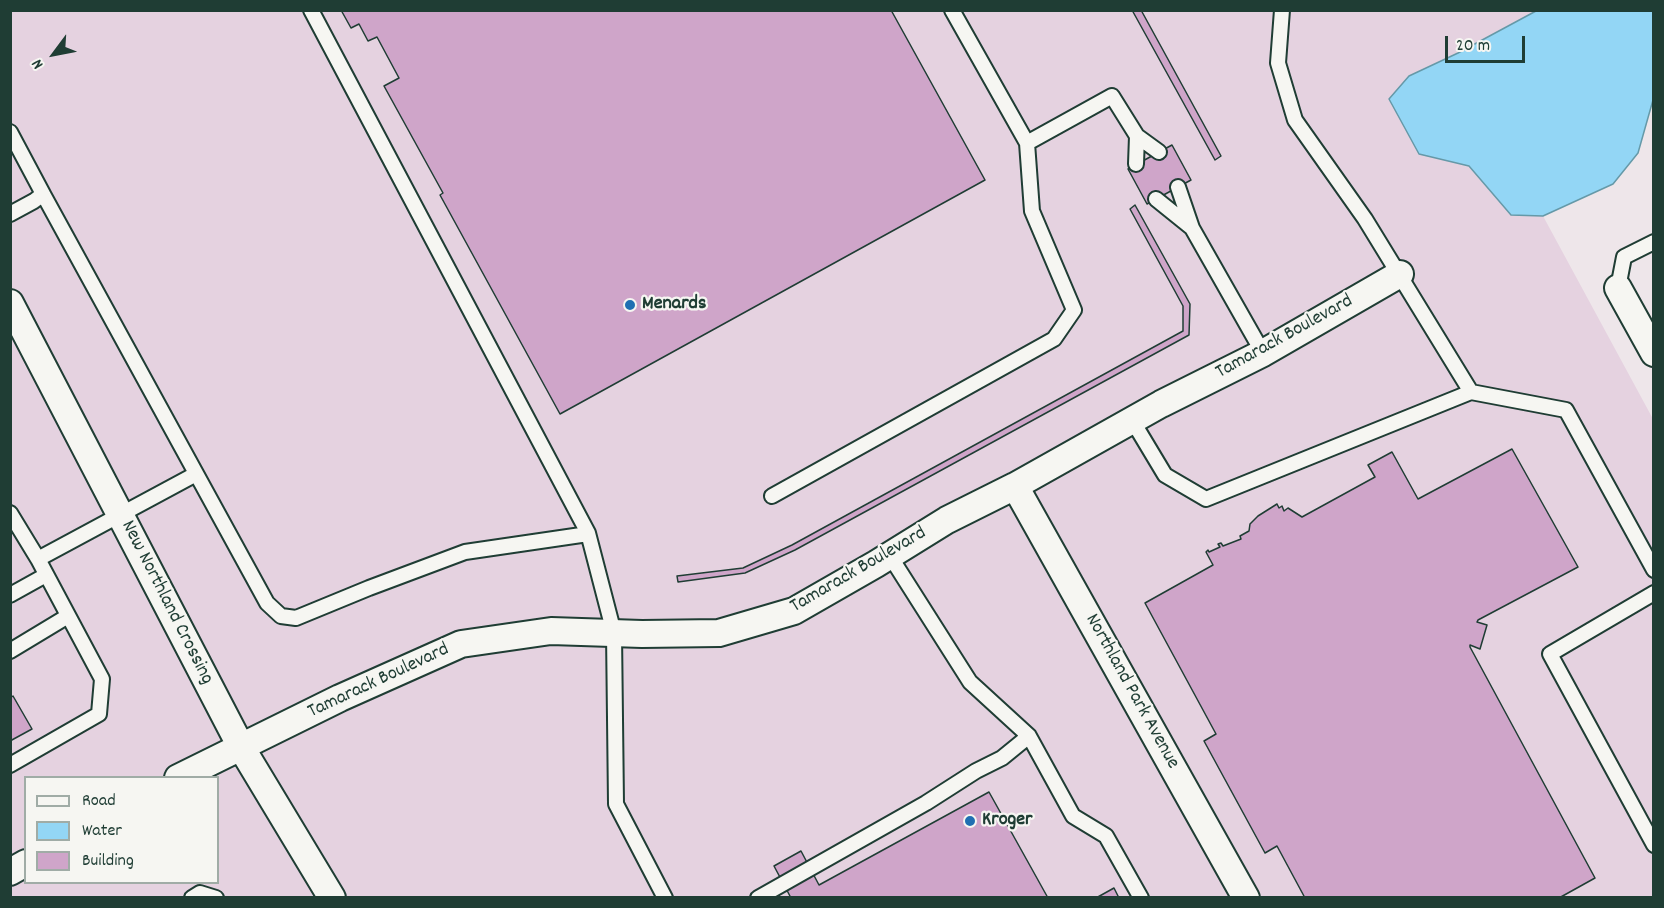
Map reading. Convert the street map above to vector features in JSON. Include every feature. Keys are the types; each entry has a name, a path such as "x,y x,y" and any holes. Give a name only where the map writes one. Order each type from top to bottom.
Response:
{"street":[{"name":"Tamarack Boulevard","path":"180,776 340,698 461,644 551,631 718,633 794,611 890,556 947,520 1016,486 1132,420 1263,353 1400,273"},
{"path":"1618,288 1653,353"},
{"name":"New Northland Crossing","path":"10,303 241,747 332,897"},
{"name":"Northland Park Avenue","path":"1016,486 1246,897"},
{"path":"10,872 24,864"}],"lane":[{"path":"311,10 588,534 614,633 616,804 665,897"},
{"path":"772,496 1054,339 1074,310 1032,211 1027,143 952,10"},
{"path":"1282,10 1278,63 1295,120 1400,273 1471,392"},
{"path":"1027,143 1112,96 1137,136 1159,152"},
{"path":"10,132 267,603 281,616 296,618 465,552 588,534"},
{"path":"1136,165 1137,136"},
{"path":"1178,187 1192,228 1263,353"},
{"path":"10,214 43,194"},
{"path":"1156,199 1192,228"},
{"path":"1618,288 1624,257 1653,242"},
{"path":"1132,420 1165,475 1206,499 1471,392 1566,410 1653,570"},
{"path":"38,559 196,474"},
{"path":"10,765 99,714 102,679 38,559 13,522"},
{"path":"890,556 970,682 1029,736 1073,816 1106,836 1141,897"},
{"path":"10,595 46,574"},
{"path":"1653,593 1550,654 1653,845"},
{"path":"10,651 68,616"},
{"path":"758,897 1002,758 1029,736"},
{"path":"192,897 200,893 216,897"}],"shaded area":[{"path":"10,11 1536,11 1458,53 1409,76 1419,154 1469,166 1511,215 1543,216 1653,419 1653,897 11,897"}],"water":[{"path":"1536,11 1653,11 1653,100 1638,153 1613,184 1543,216 1511,215 1469,166 1419,154 1389,99 1409,76 1458,53"}],"building":[{"name":"Menards","path":"341,10 891,10 985,180 560,414 440,195 443,193 384,86 399,78 377,37 368,41 359,24 351,28"},
{"path":"1132,10 1141,10 1221,156 1215,160"},
{"path":"1172,145 1191,180 1147,204 1128,169"},
{"path":"1135,205 1190,304 1189,335 795,550 745,573 678,582 677,576 743,568 792,545 1183,331 1183,306 1130,209"},
{"path":"1512,449 1578,567 1478,620 1477,622 1487,625 1480,649 1470,645 1470,647 1595,878 1559,898 1305,898 1277,846 1265,853 1204,741 1216,734 1145,603 1213,565 1206,552 1208,550 1209,552 1220,547 1218,544 1221,543 1223,546 1241,539 1240,536 1249,531 1250,524 1258,516 1277,504 1279,508 1282,506 1284,511 1288,508 1302,517 1375,477 1368,465 1392,452 1418,499"},
{"path":"13,696 32,729 10,741 10,698"},
{"name":"Kroger","path":"989,792 1048,898 791,898 774,866 801,851 819,885"},
{"path":"1114,888 1119,898 1096,898"}],"place":[{"name":"Menards","path":"630,305"},
{"name":"Kroger","path":"970,821"}]}
